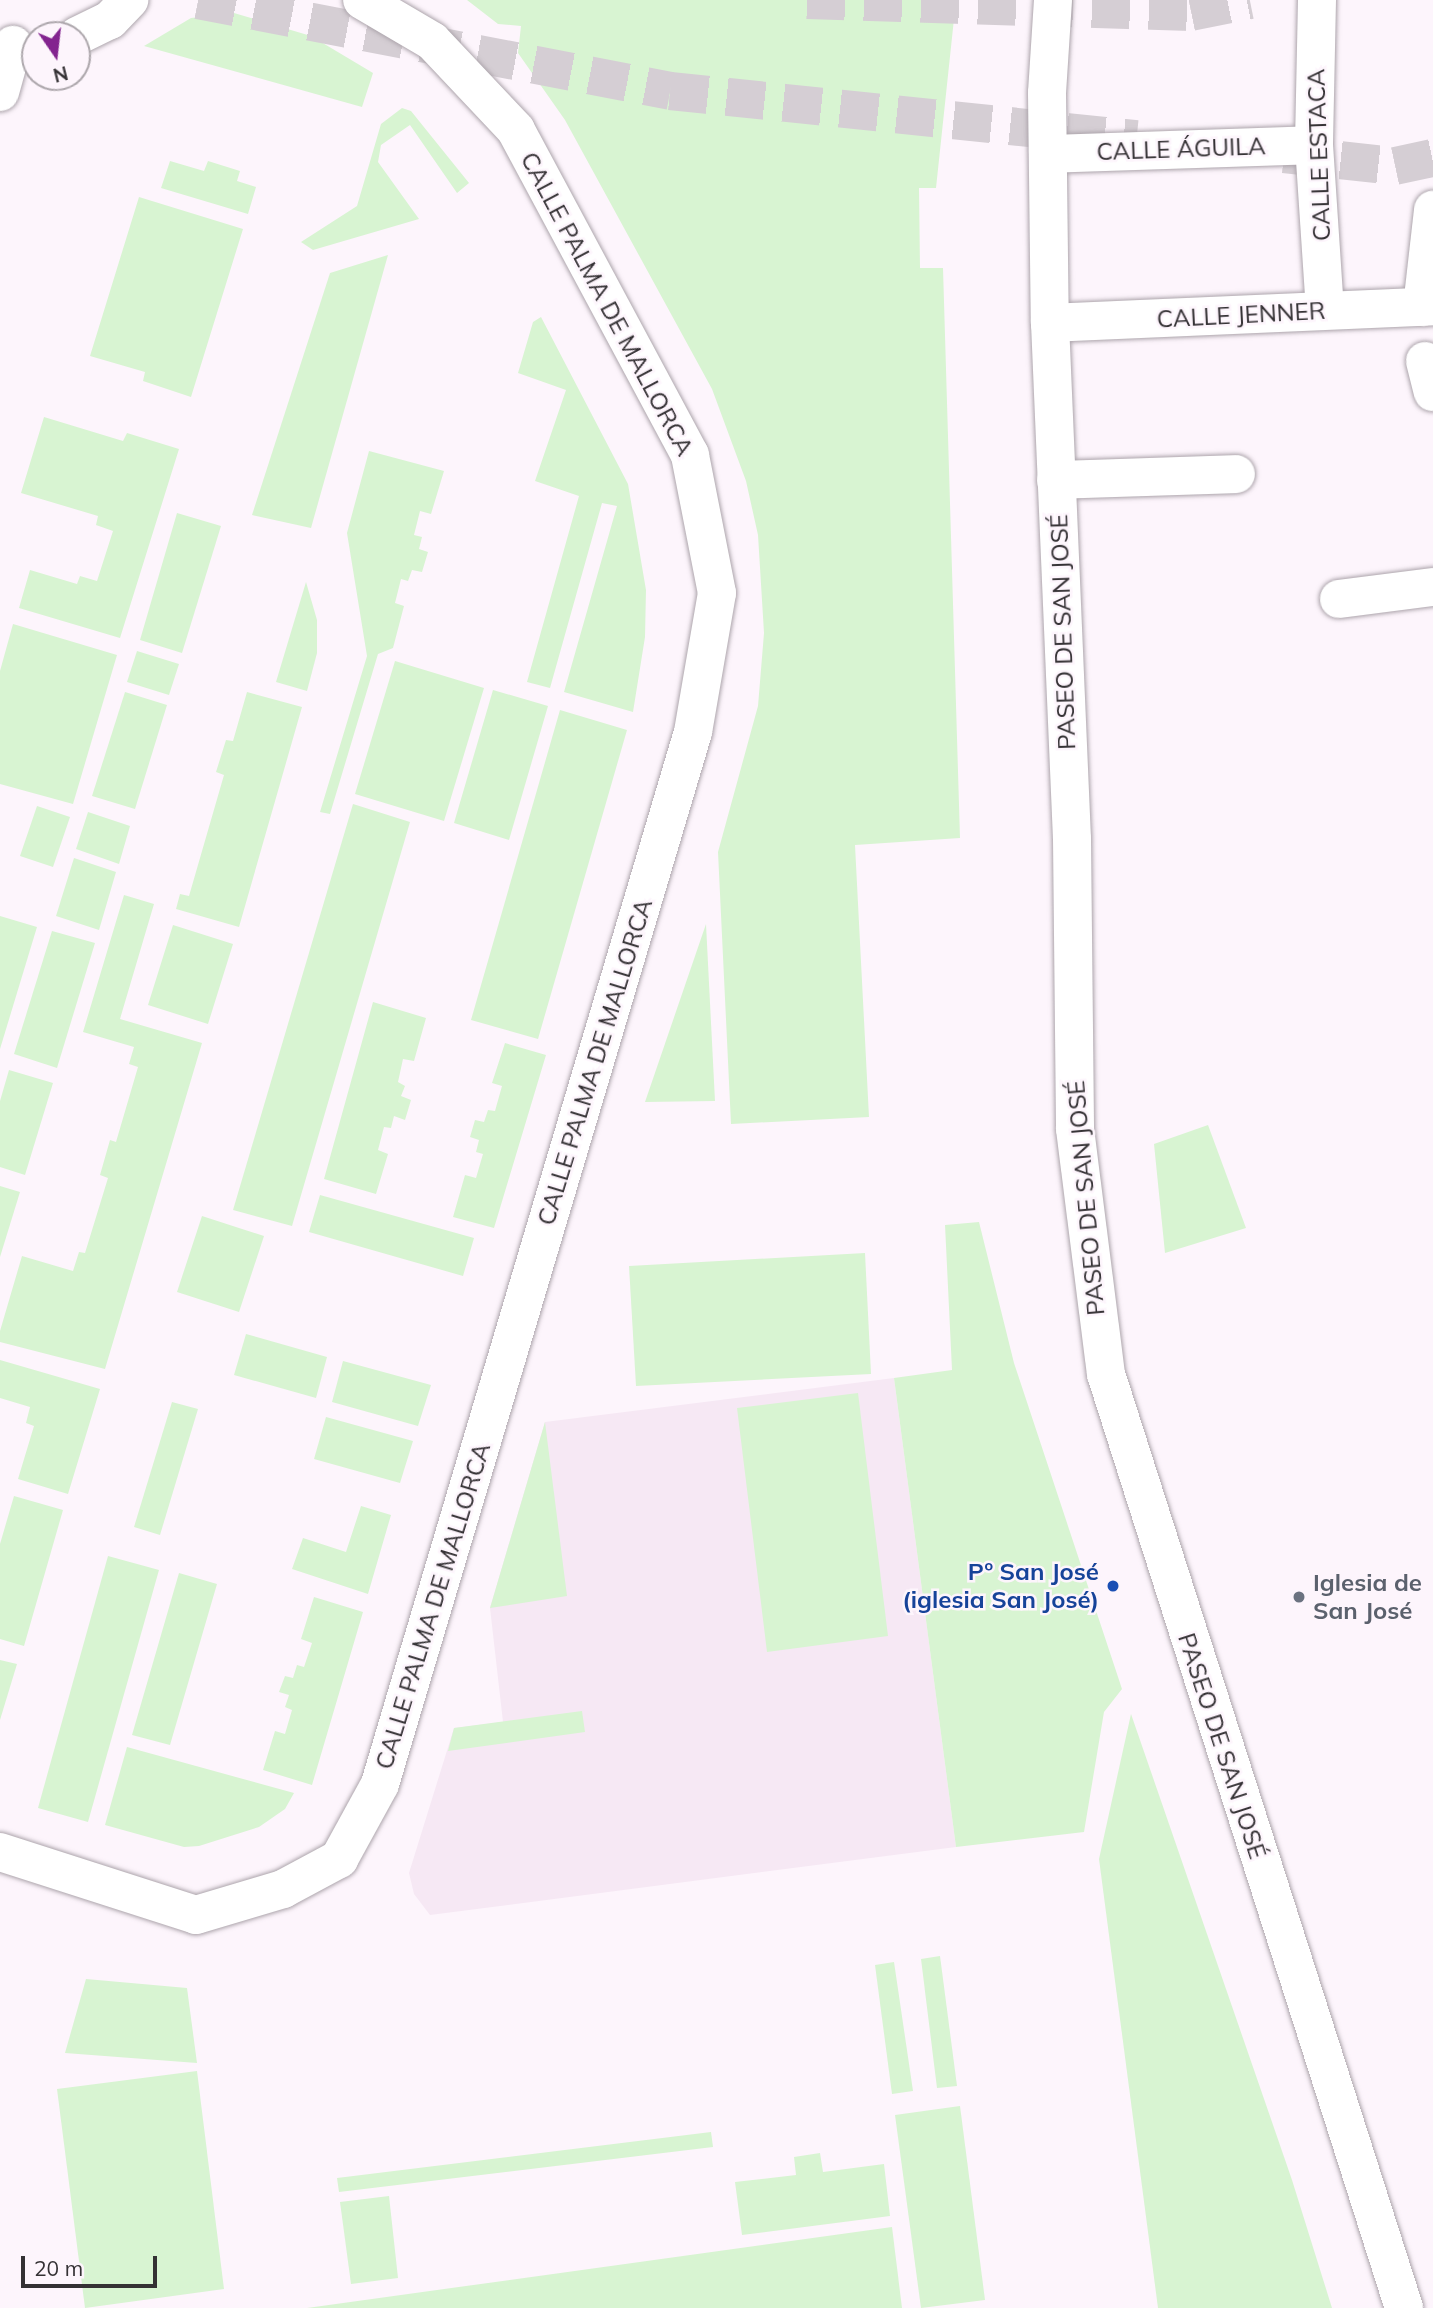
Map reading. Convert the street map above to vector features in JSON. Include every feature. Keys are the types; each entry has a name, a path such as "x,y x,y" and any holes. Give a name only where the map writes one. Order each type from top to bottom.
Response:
{"street":[{"path":"91,29 110,20 129,0"},
{"name":"CALLE PALMA DE MALLORCA","path":"0,1852 197,1914 283,1889 339,1859 380,1784 693,732 717,593 690,455 516,130 432,41 362,0"},
{"name":"PASEO DE SAN JOSÉ","path":"1053,0 1048,154 1049,323 1072,839 1075,1129 1105,1374 1404,2308"},
{"name":"CALLE ESTACA","path":"1317,0 1314,145 1325,310"},
{"path":"0,92 16,43"},
{"name":"CALLE ÁGUILA","path":"1048,154 1314,145"},
{"path":"1427,307 1433,210"},
{"name":"CALLE JENNER","path":"1049,323 1427,307"},
{"path":"1056,480 1236,474"},
{"path":"1339,599 1433,587"}],"shaded area":[{"path":"894,1378 956,1847 430,1915 414,1894 409,1873 454,1728 503,1722 490,1608 545,1422"}],"green space":[{"path":"467,0 956,0 936,188 919,188 920,268 943,268 960,838 855,845 869,1117 731,1124 718,852 758,706 764,633 758,535 746,481 712,389 565,120 518,53 521,26 498,24"},
{"path":"234,13 311,36 373,73 362,107 144,46 191,18"},
{"path":"402,108 411,111 469,183 457,193 410,125 381,145 378,162 419,219 313,250 301,242 357,206 381,124"},
{"path":"170,161 204,171 208,161 240,171 237,181 256,187 248,214 161,188"},
{"path":"139,197 243,229 191,397 143,381 145,372 90,356"},
{"path":"388,255 311,528 252,515 330,273"},
{"path":"541,317 628,484 646,590 645,637 633,712 564,692 617,506 602,503 550,688 527,682 579,496 535,481 566,390 518,373 533,322"},
{"path":"44,417 123,441 127,433 179,449 120,638 19,608 30,570 77,584 80,576 97,581 113,531 96,525 98,516 21,493"},
{"path":"369,451 444,471 431,514 420,511 414,535 422,537 419,549 428,552 422,572 412,570 408,581 401,579 395,603 404,606 393,648 378,654 330,814 320,812 367,656 347,533"},
{"path":"177,513 221,526 182,653 140,640"},
{"path":"306,582 317,620 317,653 307,691 276,682"},
{"path":"13,624 117,655 73,804 0,784 0,671"},
{"path":"137,651 179,664 169,695 127,682"},
{"path":"395,661 484,688 444,821 355,794"},
{"path":"493,690 548,706 509,840 454,823"},
{"path":"125,692 167,705 135,809 92,796"},
{"path":"247,692 302,707 239,927 176,909 180,894 189,896 224,775 216,772 226,740 233,741"},
{"path":"560,710 627,730 538,1039 471,1020"},
{"path":"353,804 410,822 292,1226 233,1210"},
{"path":"37,806 70,817 53,867 20,856"},
{"path":"88,812 130,826 119,864 76,849"},
{"path":"74,858 116,872 99,930 56,916"},
{"path":"124,895 154,904 120,1019 202,1043 105,1369 0,1342 0,1331 22,1256 73,1271 79,1252 85,1253 108,1178 100,1175 110,1140 116,1142 138,1067 129,1064 134,1047 83,1032"},
{"path":"0,916 37,927 0,1049"},
{"path":"706,924 715,1101 645,1102"},
{"path":"173,925 233,944 208,1024 148,1005"},
{"path":"52,931 95,943 57,1068 14,1054"},
{"path":"373,1002 426,1018 414,1061 403,1059 398,1082 405,1086 401,1096 411,1100 405,1120 394,1116 391,1128 384,1127 378,1150 388,1154 376,1194 324,1179"},
{"path":"505,1043 546,1055 494,1228 453,1217 465,1175 476,1178 483,1154 476,1152 479,1140 470,1137 475,1120 484,1122 488,1110 495,1111 502,1086 492,1083"},
{"path":"9,1070 53,1083 25,1175 0,1167 0,1101"},
{"path":"1208,1125 1246,1228 1165,1253 1154,1144"},
{"path":"0,1186 20,1192 0,1257"},
{"path":"320,1195 474,1238 463,1276 309,1232"},
{"path":"202,1216 264,1236 239,1312 177,1292"},
{"path":"979,1222 1014,1363 1122,1689 1104,1712 1084,1832 956,1847 894,1378 952,1370 945,1225"},
{"path":"865,1253 871,1374 636,1386 629,1266"},
{"path":"246,1334 327,1357 316,1398 234,1375"},
{"path":"0,1360 100,1389 68,1494 18,1479 34,1426 26,1423 30,1407 0,1398"},
{"path":"343,1361 431,1385 418,1426 332,1402"},
{"path":"858,1393 888,1636 767,1652 737,1408"},
{"path":"172,1402 198,1409 160,1535 134,1527"},
{"path":"326,1417 413,1441 400,1483 314,1459"},
{"path":"545,1422 567,1596 490,1608"},
{"path":"14,1496 63,1510 24,1646 0,1639 0,1544"},
{"path":"361,1506 391,1515 368,1594 292,1569 303,1538 346,1552"},
{"path":"108,1556 159,1570 88,1822 38,1808"},
{"path":"179,1573 217,1584 170,1745 132,1735"},
{"path":"314,1597 363,1612 312,1785 263,1770 275,1731 285,1734 292,1710 285,1707 289,1695 279,1692 285,1676 293,1678 297,1665 304,1667 312,1643 301,1639"},
{"path":"0,1660 17,1664 0,1720"},
{"path":"582,1711 585,1732 448,1751 454,1728"},
{"path":"1131,1714 1292,2180 1332,2308 1158,2308 1099,1859"},
{"path":"127,1747 294,1793 285,1809 259,1827 199,1846 184,1847 105,1825"},
{"path":"940,1956 957,2086 937,2088 921,1959"},
{"path":"894,1962 913,2091 892,2094 875,1965"},
{"path":"86,1979 187,1988 197,2063 65,2053"},
{"path":"197,2071 224,2289 85,2308 57,2089"},
{"path":"960,2106 985,2300 921,2308 895,2115"},
{"path":"711,2132 713,2147 339,2192 337,2178"},
{"path":"820,2153 823,2172 884,2164 890,2216 742,2235 735,2182 796,2175 794,2157"},
{"path":"389,2196 398,2278 351,2284 340,2202"},
{"path":"892,2227 902,2308 307,2308"}],"tunnel":[{"path":"198,0 670,91 1137,139"},
{"path":"807,0 1191,12 1250,0"},
{"path":"1284,154 1395,166 1433,158"}],"place":[{"name":"Pº San José (iglesia San José)","path":"1113,1586"},
{"name":"Iglesia de San José","path":"1299,1597"}]}
